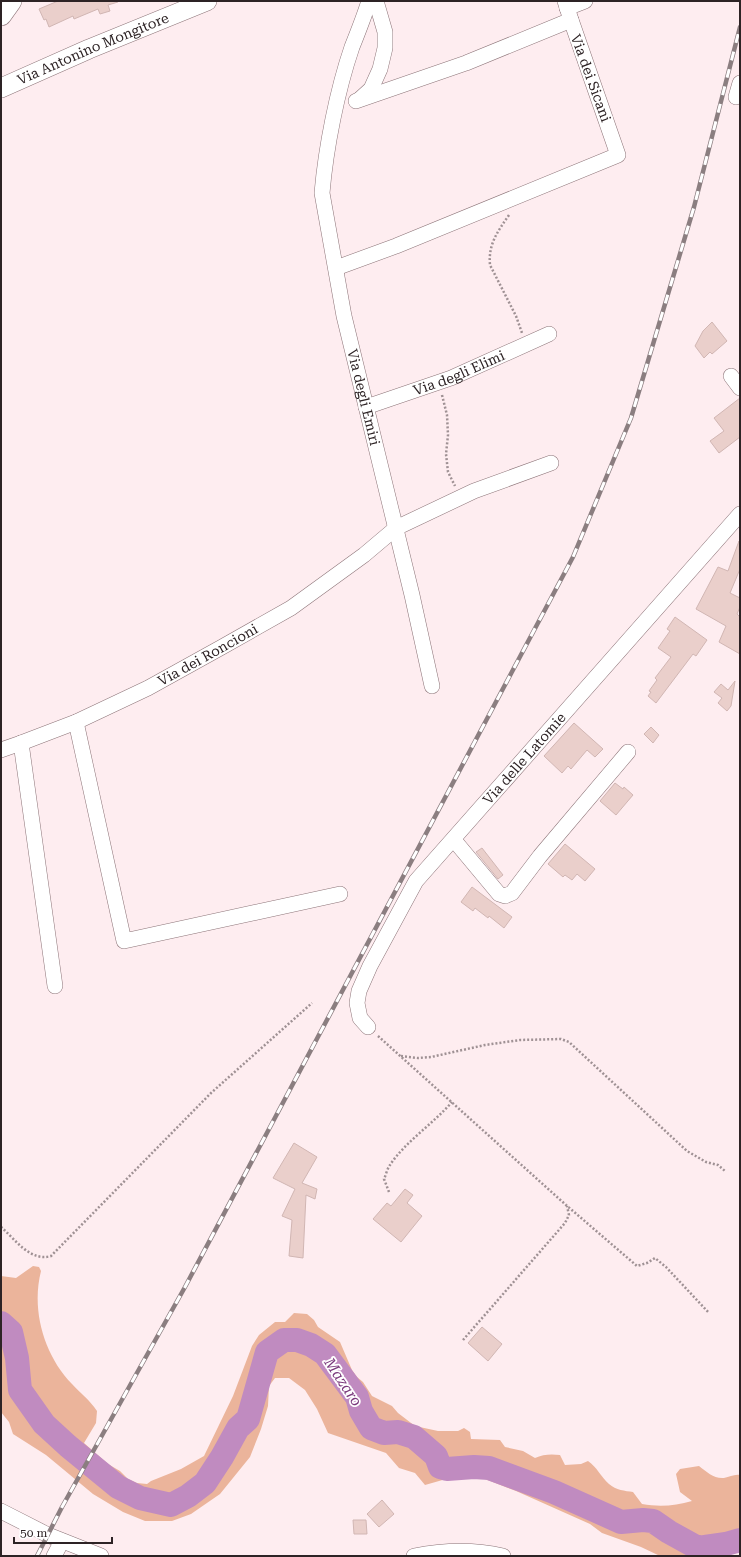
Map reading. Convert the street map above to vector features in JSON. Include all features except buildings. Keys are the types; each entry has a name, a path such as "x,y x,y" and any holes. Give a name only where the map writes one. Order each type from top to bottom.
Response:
{"main road":[{"path":"1,15 11,1"}],"street":[{"name":"Via Antonino Mongitore","path":"1,88 89,49 207,1"},
{"name":"Via degli Emiri","path":"369,1 352,48 337,106 322,193 344,316 396,528 432,686"},
{"path":"356,101 371,89 380,69 385,48 386,32 376,1"},
{"path":"337,106 356,101 466,63 585,1"},
{"name":"Via dei Sicani","path":"524,194 618,155 568,10"},
{"path":"336,268 396,246 524,194"},
{"name":"Via degli Elimi","path":"366,407 438,382 549,334"},
{"name":"Via dei Roncioni","path":"1,750 76,722 148,688 291,608 364,555 396,528 474,491 551,463"},
{"name":"Via delle Latomie","path":"368,1027 360,1018 357,1003 359,991 416,881 454,840 475,813 740,514"},
{"path":"76,722 124,941 340,894"},
{"path":"22,743 55,986"},
{"path":"454,840 499,894 505,896 512,893 540,856 628,752"},
{"path":"1,1511 62,1541 100,1556"},
{"path":"54,1556 62,1541"},
{"path":"414,1556 442,1551 466,1550 486,1552 503,1556"}],"path":[{"path":"524,194 490,246 490,265 522,330 524,345"},
{"path":"438,382 447,415 448,435 446,454 448,472 461,497"},
{"path":"1,1227 25,1250 36,1257 43,1258 51,1256 211,1093 312,1003"},
{"path":"368,1027 566,1205 637,1266 647,1263 655,1258 666,1267 709,1313"},
{"path":"400,1056 418,1058 432,1057 485,1044 520,1040 561,1039 569,1042 687,1151 706,1162 718,1165 725,1171"},
{"path":"389,1192 384,1179 390,1165 452,1102"},
{"path":"463,1340 566,1223 569,1215 566,1205"}],"shaded area":[{"path":"33,1266 39,1267 41,1271 38,1286 39,1316 47,1346 62,1372 97,1411 96,1423 84,1443 108,1464 120,1471 128,1479 137,1483 147,1484 181,1469 204,1456 233,1396 252,1346 259,1335 275,1322 285,1322 294,1313 307,1314 314,1320 318,1327 340,1342 352,1370 363,1382 372,1396 392,1406 398,1413 415,1426 438,1431 458,1431 464,1428 470,1432 471,1439 500,1440 505,1447 523,1451 535,1458 554,1454 560,1455 565,1465 581,1464 588,1461 609,1484 624,1491 633,1492 642,1504 655,1506 667,1506 692,1501 680,1492 676,1474 680,1469 699,1466 711,1475 720,1478 740,1475 740,1552 725,1556 660,1556 641,1547 602,1533 590,1524 485,1479 446,1479 425,1485 415,1473 399,1468 386,1453 328,1433 317,1409 305,1390 289,1378 275,1378 269,1386 268,1406 250,1457 220,1494 191,1514 172,1521 145,1521 123,1512 93,1494 46,1455 13,1434 9,1422 1,1412 1,1276 16,1278"}],"waterway":[{"name":"Mazaro","path":"1,1323 11,1332 17,1358 20,1390 44,1424 118,1487 140,1498 171,1505 188,1496 205,1483 222,1457 238,1428 248,1419 267,1352 284,1340 297,1340 311,1345 325,1354 357,1397 361,1411 371,1428 384,1433 398,1432 414,1437 436,1456 440,1467 447,1469 474,1467 489,1468 554,1492 621,1522 643,1520 653,1521 669,1532 698,1548 726,1544 740,1540"}],"railway":[{"path":"37,1556 62,1507 185,1287 573,557 631,418 694,207 740,27"}]}
